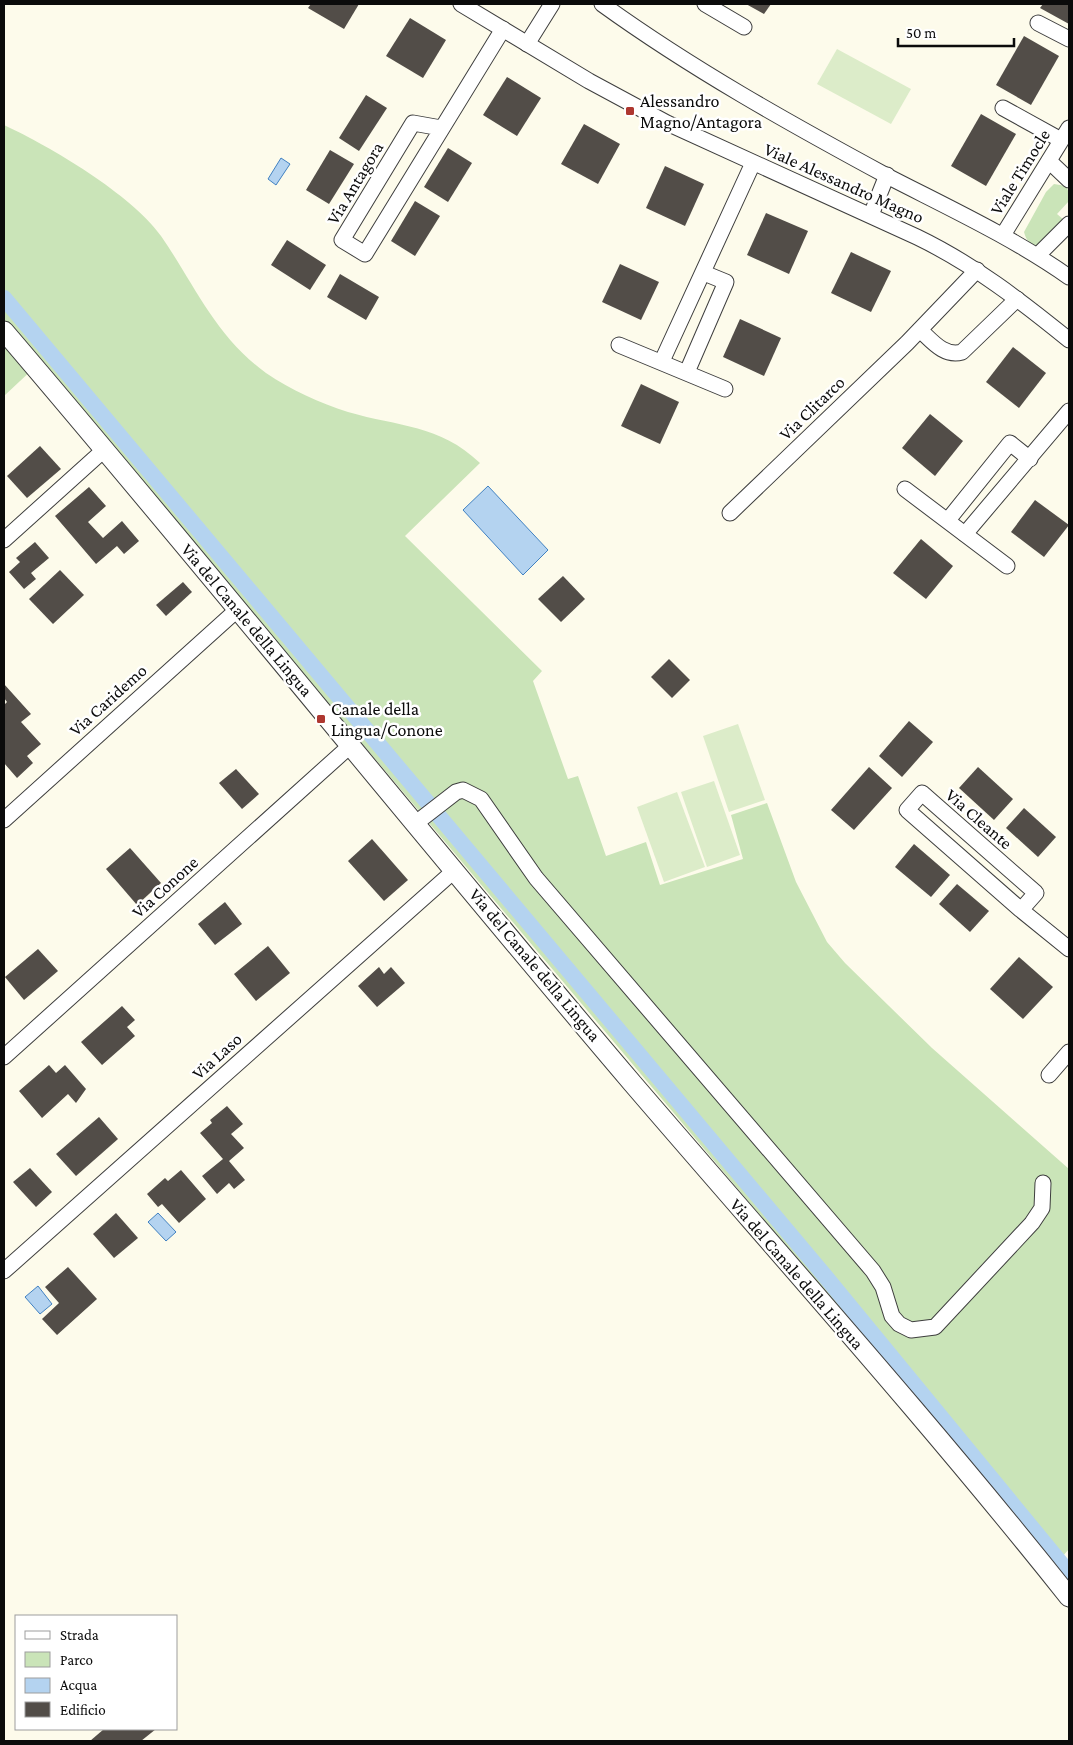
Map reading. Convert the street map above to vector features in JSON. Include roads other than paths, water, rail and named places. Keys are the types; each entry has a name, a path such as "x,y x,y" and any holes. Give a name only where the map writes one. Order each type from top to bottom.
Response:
{"street":[{"name":"Viale Alessandro Magno","path":"461,4 606,91 667,123 931,244 977,270 1069,340"},
{"path":"527,44 552,4"},
{"name":"Viale Alessandro Magno","path":"602,4 663,47 718,81 887,175 1003,235 1038,255 1069,278"},
{"path":"705,4 744,27"},
{"path":"1038,23 1069,39"},
{"name":"Via Antagora","path":"442,128 413,123 342,240 365,254 503,29"},
{"path":"1003,108 1065,134"},
{"name":"Viale Timocle","path":"1003,235 1065,134"},
{"path":"1049,161 1069,180"},
{"path":"662,361 752,163"},
{"path":"870,216 887,175"},
{"path":"1038,255 1069,224"},
{"name":"Via Clitarco","path":"730,513 920,330 977,270"},
{"path":"687,372 726,282 704,272"},
{"path":"920,330 944,351 952,353 962,352 1017,299"},
{"name":"Via del Canale della Lingua","path":"4,331 105,449 351,745 421,818 455,870 631,1082 973,1476 1069,1597"},
{"path":"619,345 662,361 725,389"},
{"path":"965,534 1069,411"},
{"path":"948,520 1010,443 1030,459"},
{"path":"4,540 105,449"},
{"path":"905,490 948,520 1007,566"},
{"name":"Via Caridemo","path":"4,820 238,609"},
{"name":"Via Conone","path":"4,1057 351,745"},
{"path":"421,818 447,797 463,790 481,799 536,878 873,1271 883,1287 892,1316 899,1324 911,1330 935,1327 1032,1223 1042,1208 1043,1183"},
{"name":"Via Cleante","path":"1021,910 1036,893 922,793 907,810 1021,910 1069,949"},
{"name":"Via Laso","path":"4,1271 455,870"},
{"path":"1049,1075 1069,1052"}],"water":[{"path":"281,158 290,164 276,185 268,179"},
{"path":"488,486 548,550 523,575 463,510"},
{"path":"158,1213 176,1232 166,1241 148,1222"},
{"path":"38,1286 52,1304 40,1314 25,1297"}],"waterway":[{"path":"4,298 825,1276 1069,1573"}],"place":[{"name":"Alessandro Magno/Antagora","path":"630,111"},
{"name":"Canale della Lingua/Conone","path":"321,719"}]}
